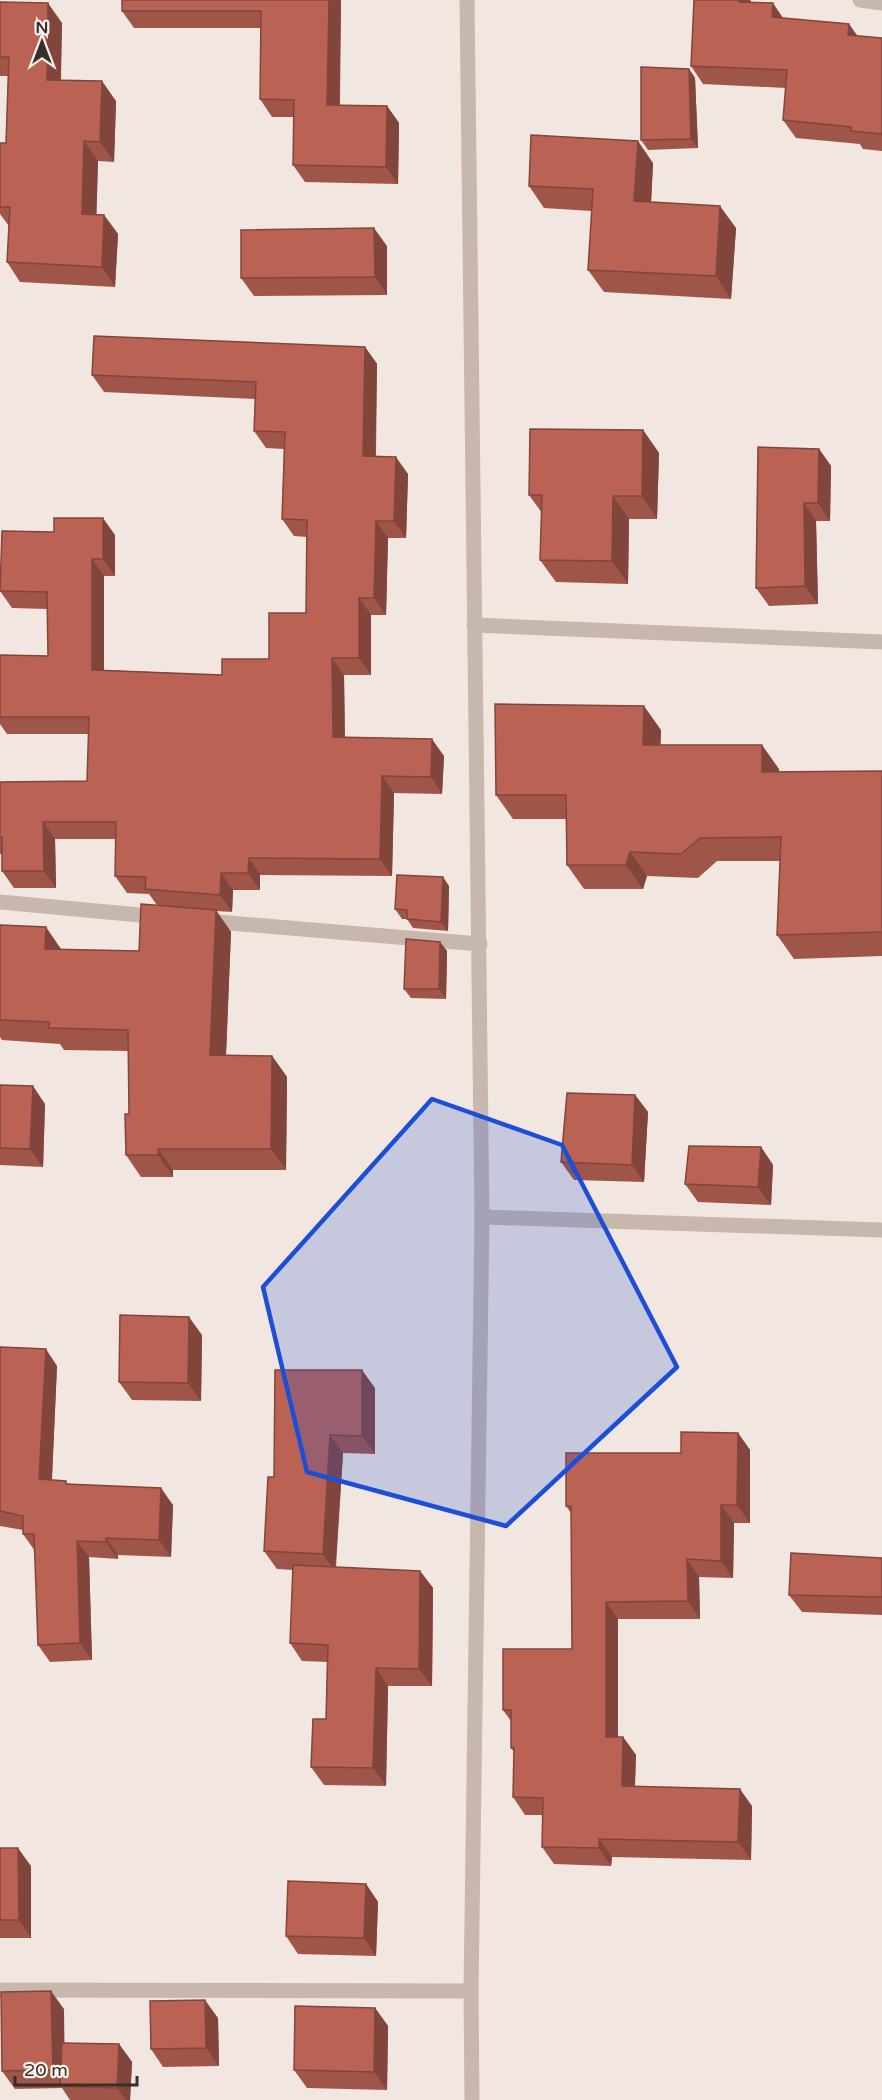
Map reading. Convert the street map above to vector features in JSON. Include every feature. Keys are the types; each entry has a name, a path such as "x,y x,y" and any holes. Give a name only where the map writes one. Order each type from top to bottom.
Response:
{"street":[{"path":"467,0 482,1217 471,1991 472,2100"},
{"path":"860,0 882,3"},
{"path":"474,625 882,642"},
{"path":"0,902 173,918"},
{"path":"196,920 480,944"},
{"path":"482,1217 882,1230"},
{"path":"0,1990 471,1991"}],"highlighted area":[{"path":"432,1099 562,1145 677,1367 506,1526 307,1472 263,1287"}],"building":[{"path":"122,0 329,0 327,105 387,106 386,167 293,165 294,100 260,99 261,11 122,11"},
{"path":"694,0 773,3 772,17 849,24 848,35 882,38 882,134 851,131 851,127 783,120 787,70 691,66"},
{"path":"0,2 48,3 47,80 102,81 100,142 84,141 82,214 104,215 102,267 7,262 10,207 0,207 0,143 6,143 9,57 0,57"},
{"path":"641,67 689,69 691,139 641,140"},
{"path":"531,135 638,141 634,201 720,206 716,276 588,270 593,189 529,186"},
{"path":"374,228 375,277 241,278 241,230"},
{"path":"94,336 365,347 363,456 396,457 394,521 376,521 374,598 359,598 359,658 332,658 333,737 432,739 431,777 382,776 380,859 249,858 248,873 221,873 220,895 145,889 146,877 115,876 116,822 43,822 44,871 2,871 0,782 87,781 89,717 0,717 0,655 48,656 47,592 0,591 2,531 54,532 54,518 103,518 103,559 92,559 92,670 222,675 222,659 269,659 269,613 306,613 307,520 282,519 285,432 254,431 256,382 92,375"},
{"path":"530,429 643,430 642,496 613,496 612,561 540,560 542,495 529,495"},
{"path":"758,447 819,449 818,503 804,503 805,586 756,588"},
{"path":"495,704 644,706 643,745 762,745 762,772 882,771 882,932 777,935 781,837 700,838 681,854 630,852 626,865 567,865 566,795 496,795"},
{"path":"397,875 443,877 441,922 407,919 407,910 395,909"},
{"path":"141,904 216,910 210,1055 272,1056 271,1149 158,1149 158,1155 126,1155 125,1114 129,1114 128,1030 49,1028 49,1022 0,1020 0,925 46,927 45,949 139,951"},
{"path":"406,939 440,942 439,989 404,989"},
{"path":"0,1085 33,1086 30,1149 0,1148"},
{"path":"567,1093 635,1095 632,1165 561,1162"},
{"path":"689,1146 761,1147 758,1187 685,1184"},
{"path":"120,1315 189,1317 188,1383 119,1382"},
{"path":"0,1347 46,1349 39,1479 66,1481 66,1484 161,1488 159,1540 106,1538 106,1542 77,1541 80,1643 38,1645 34,1534 23,1534 23,1516 0,1511"},
{"path":"275,1370 362,1370 362,1436 330,1435 323,1554 264,1551 268,1477 274,1477"},
{"path":"681,1432 738,1433 737,1505 721,1505 721,1561 687,1559 688,1601 606,1602 606,1737 623,1737 622,1786 740,1789 738,1842 599,1839 599,1848 542,1847 543,1798 513,1797 514,1748 511,1748 511,1710 503,1710 503,1649 572,1649 571,1506 566,1506 566,1453 681,1453"},
{"path":"791,1553 882,1558 882,1597 789,1595"},
{"path":"293,1565 420,1571 419,1669 376,1668 373,1768 311,1767 313,1719 326,1719 328,1645 290,1643"},
{"path":"0,1848 18,1848 19,1920 0,1920"},
{"path":"288,1881 366,1884 364,1938 286,1936"},
{"path":"51,1991 53,2070 2,2071 1,1992"},
{"path":"205,2000 206,2048 151,2049 150,2001"},
{"path":"295,2006 375,2008 374,2072 294,2070"},
{"path":"62,2043 119,2044 117,2088 60,2086"}]}
